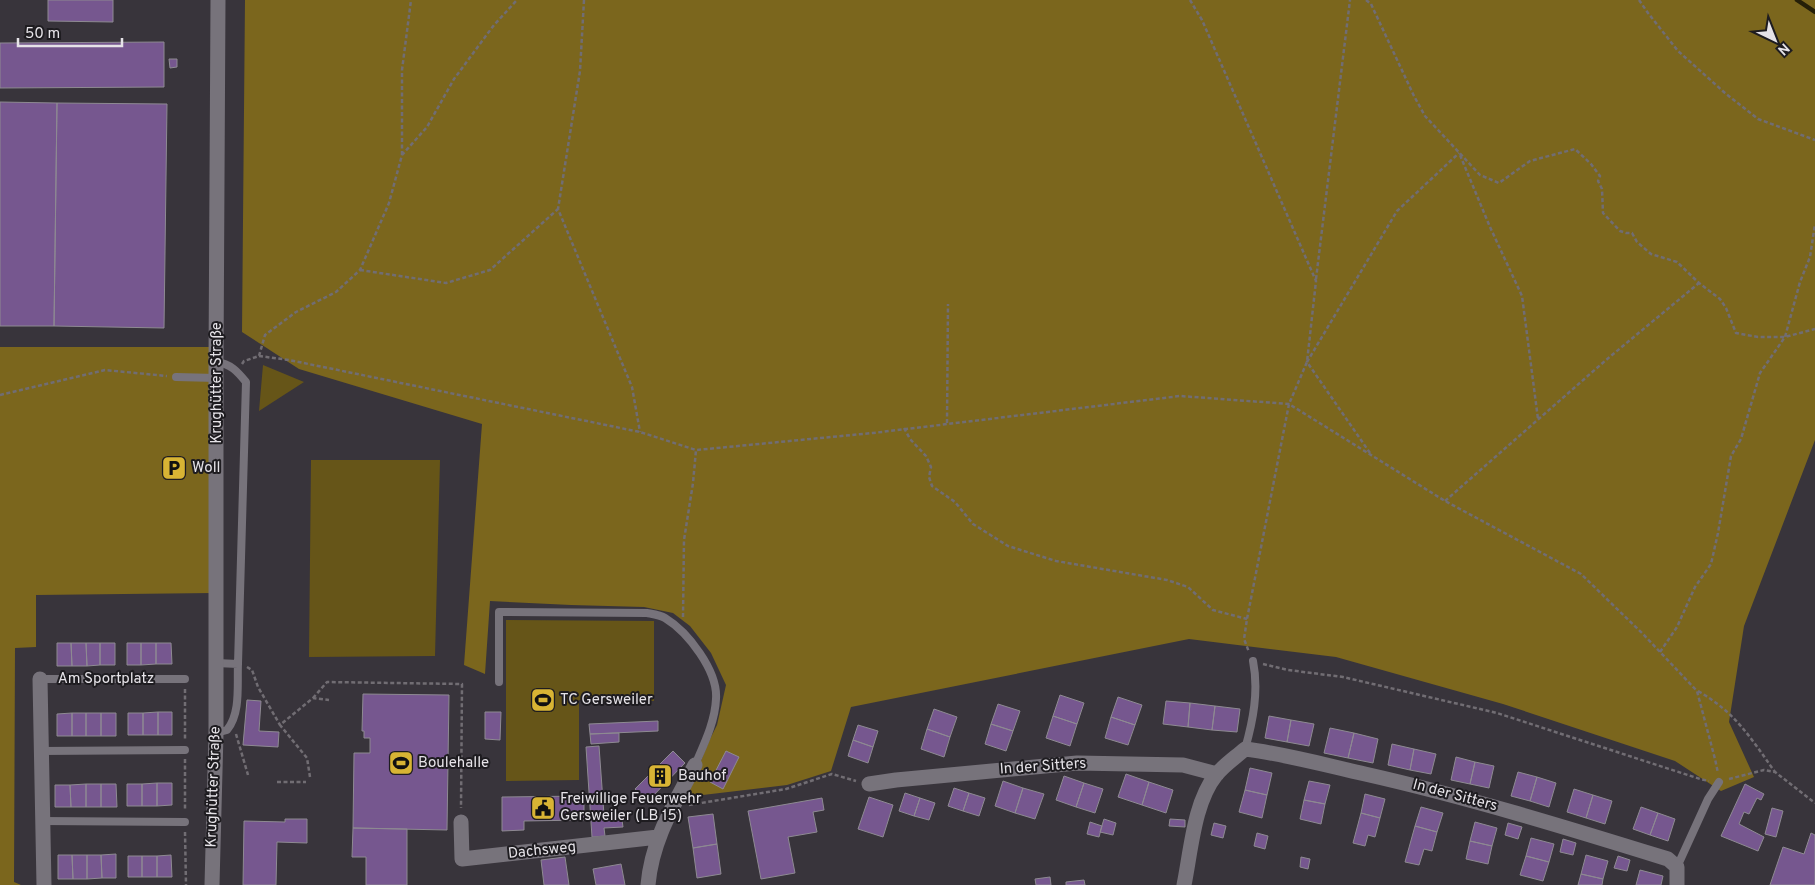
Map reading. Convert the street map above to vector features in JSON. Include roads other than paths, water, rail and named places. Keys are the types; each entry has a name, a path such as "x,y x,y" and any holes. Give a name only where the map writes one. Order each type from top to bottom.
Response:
{"street":[{"name":"Krughütter Straße","path":"212,885 216,733 218,0"},
{"name":"Am Sportplatz","path":"40,679 44,885"},
{"path":"1184,885 1199,812 1207,788 1217,774 1246,750"},
{"name":"In der Sitters","path":"1246,750 1335,767 1442,792 1668,859 1678,867"},
{"name":"In der Sitters","path":"870,784 1077,763 1183,765 1217,774"},
{"path":"648,885 650,863 658,837 695,765"},
{"name":"Dachsweg","path":"461,822 462,859 658,837"},
{"path":"1676,885 1678,867"}],"lane":[{"path":"216,362 226,363 236,370 246,382 237,692 233,724 227,730 216,733"},
{"path":"176,377 216,378"},
{"path":"499,682 498,612 646,613 664,617 683,632 693,643 712,673 716,698 711,726 695,765"},
{"path":"1246,750 1253,722 1256,677 1253,661"},
{"path":"216,663 238,664"},
{"name":"Am Sportplatz","path":"40,679 185,679"},
{"path":"41,752 185,750"},
{"path":"1678,867 1708,799 1719,782"},
{"path":"42,821 185,822"}],"waterway":[{"path":"1797,0 1815,12"}],"place":[{"name":"Woll","path":"174,468"},
{"name":"TC Gersweiler","path":"543,700"},
{"name":"Boulehalle","path":"401,763"},
{"name":"Bauhof","path":"660,776"},
{"name":"Freiwillige Feuerwehr Gersweiler (LB 15)","path":"543,808"}]}
